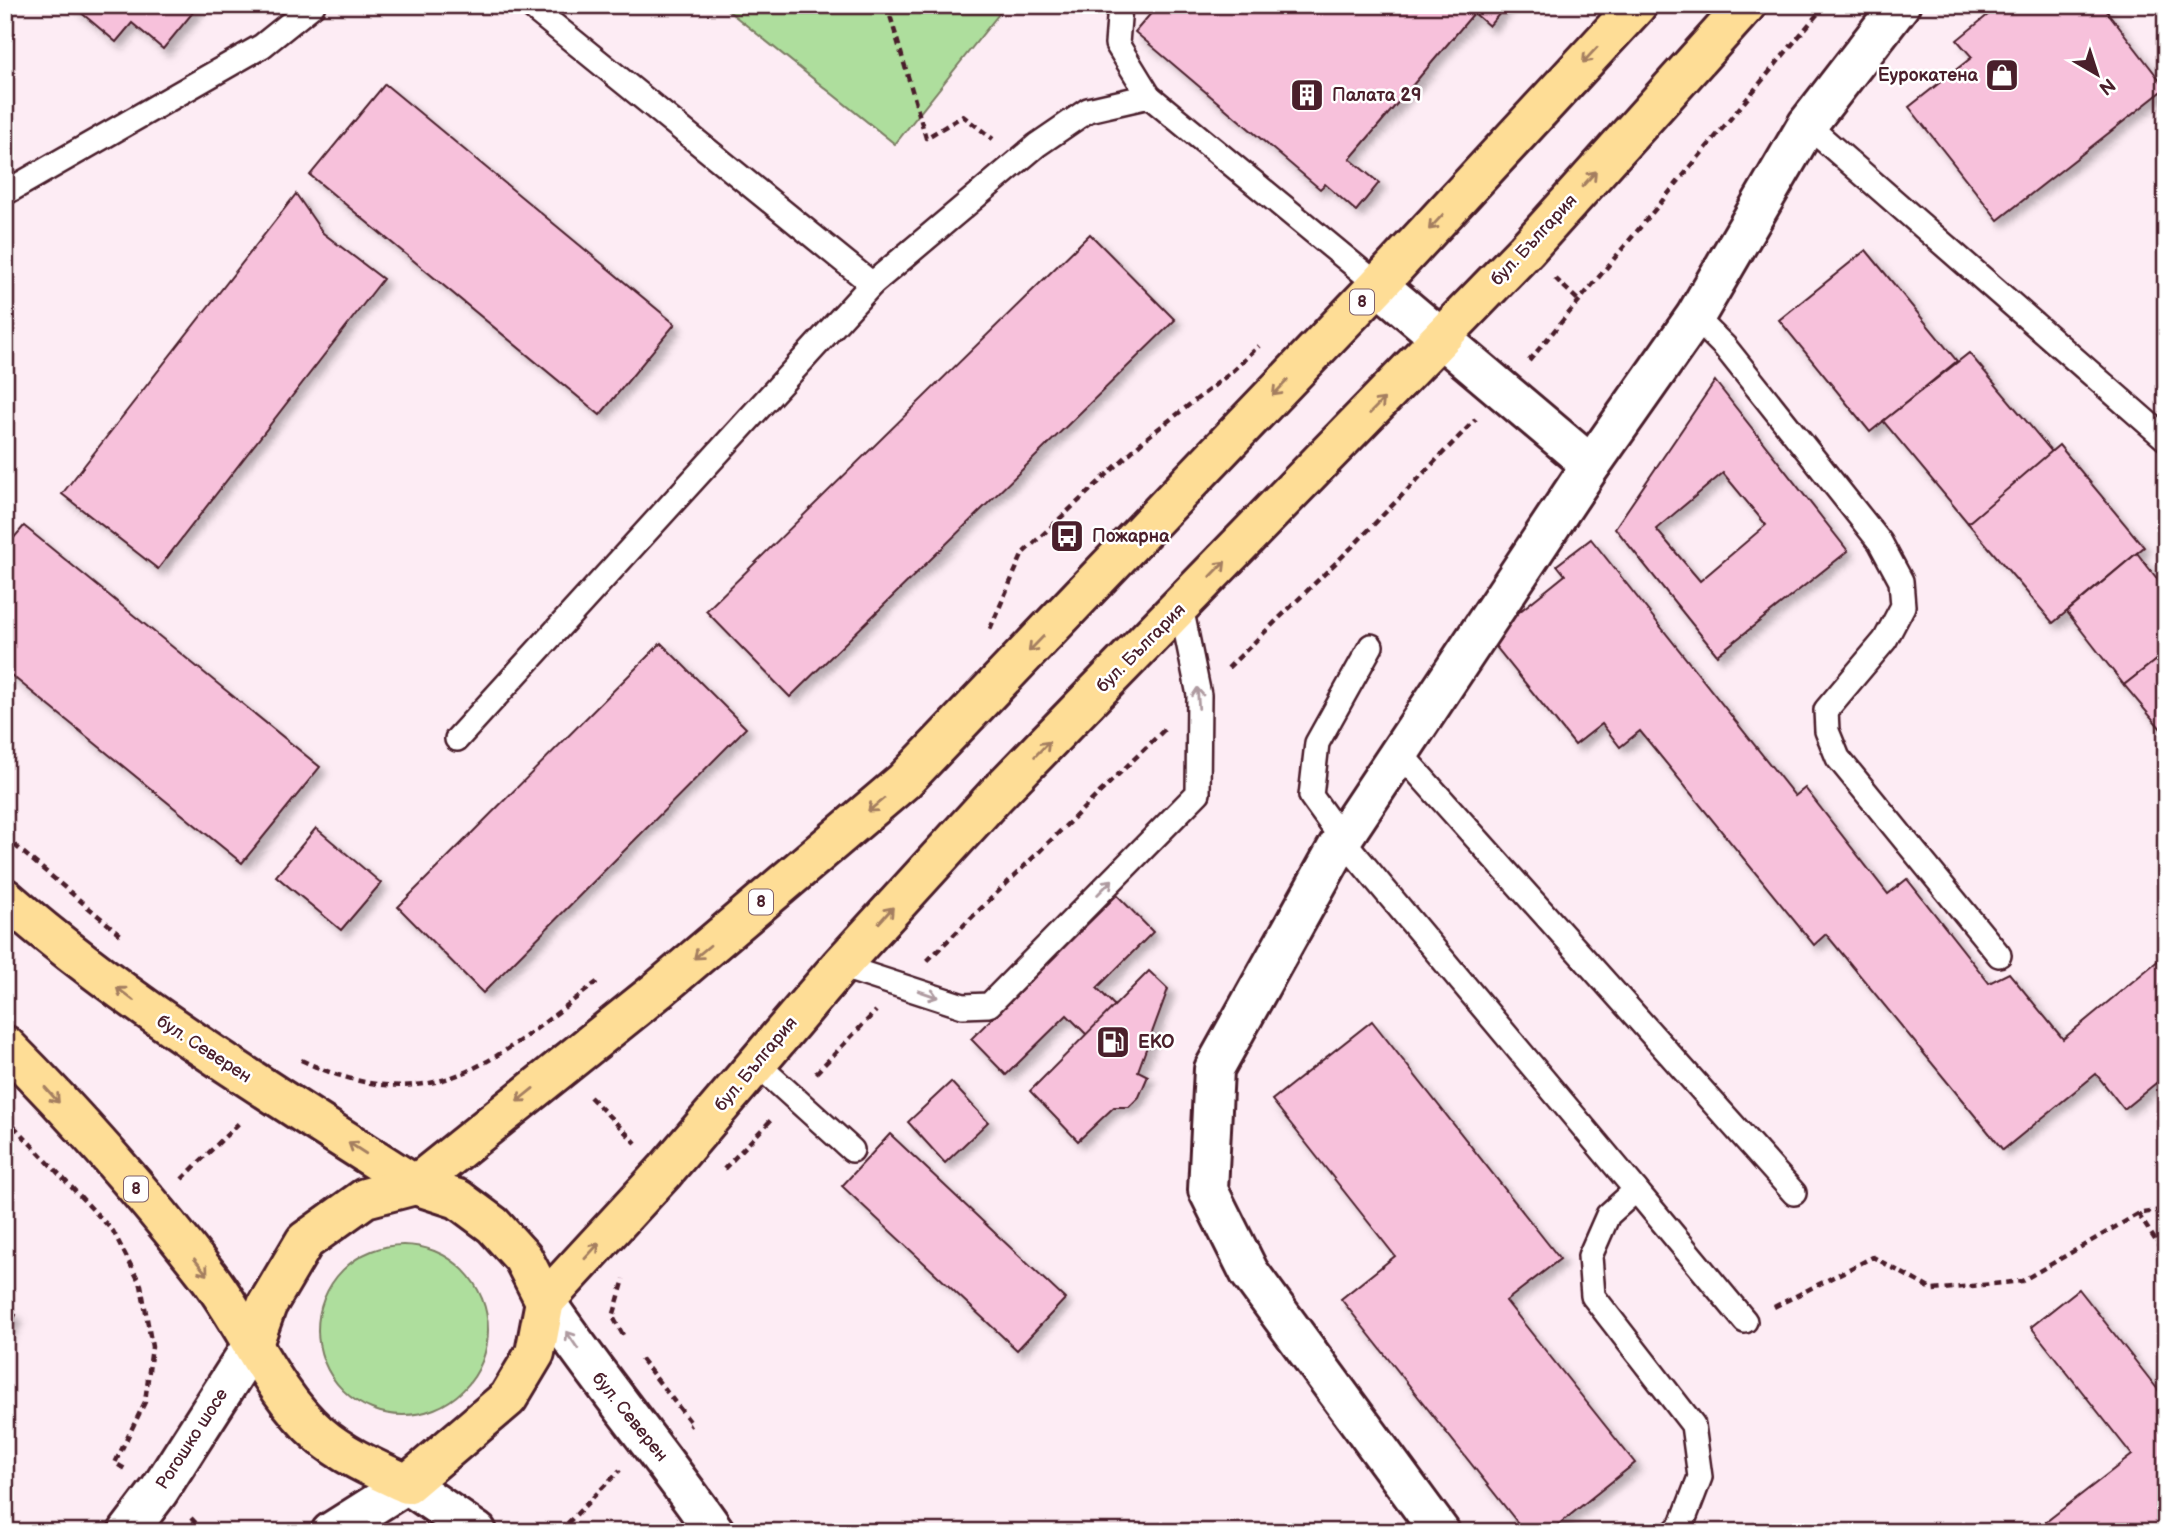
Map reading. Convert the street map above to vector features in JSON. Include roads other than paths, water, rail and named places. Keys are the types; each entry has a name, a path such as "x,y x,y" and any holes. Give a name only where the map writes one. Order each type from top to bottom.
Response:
{"main road":[{"name":"8","path":"415,1185 657,990 904,781 1378,285 1637,5"},
{"name":"бул. България","path":"545,1301 665,1171 840,965 996,795 1526,250 1746,5"},
{"name":"бул. Северен","path":"5,898 60,946 157,1018 415,1185 458,1199 493,1225 523,1258 545,1301"},
{"name":"8","path":"5,1045 150,1205 211,1279 292,1402 319,1434 361,1462 407,1484"},
{"path":"253,1344 267,1305 305,1241 365,1198 415,1185"},
{"path":"407,1484 508,1398 535,1353 545,1301"}],"street":[{"path":"1440,1532 1249,1272 1208,1190 1214,1069 1342,839 1591,466 1695,317 1807,125 1900,5"},
{"path":"1378,285 1443,337 1591,466"},
{"name":"бул. Северен","path":"545,1301 592,1371 656,1447 715,1532"},
{"name":"Рогошко шосе","path":"128,1532 159,1491 253,1344"},
{"path":"331,1532 407,1484 477,1532"}],"lane":[{"path":"5,193 262,46 313,5"},
{"path":"529,5 872,284"},
{"path":"1120,5 1117,44 1149,96 1378,285"},
{"path":"457,739 872,284 1020,158 1088,110 1149,96"},
{"path":"1807,125 2166,439"},
{"path":"1695,317 1725,347 1880,542 1901,581 1903,606 1885,640 1826,710 1827,731 1838,758 1999,955"},
{"path":"840,965 963,1006 989,1004 1198,793 1199,695 1181,607"},
{"path":"1371,646 1317,743 1311,796 1342,839 1745,1321"},
{"path":"1400,753 1794,1193"},
{"path":"756,1063 852,1150"},
{"path":"1636,1190 1608,1215 1590,1256 1593,1296 1693,1425 1700,1477 1682,1524 1674,1532"}],"place":[{"name":"Еурокатена","path":"2002,75"},
{"name":"Палата 29","path":"1307,95"},
{"name":"Пожарна","path":"1067,536"},
{"name":"EKO","path":"1113,1042"}]}
